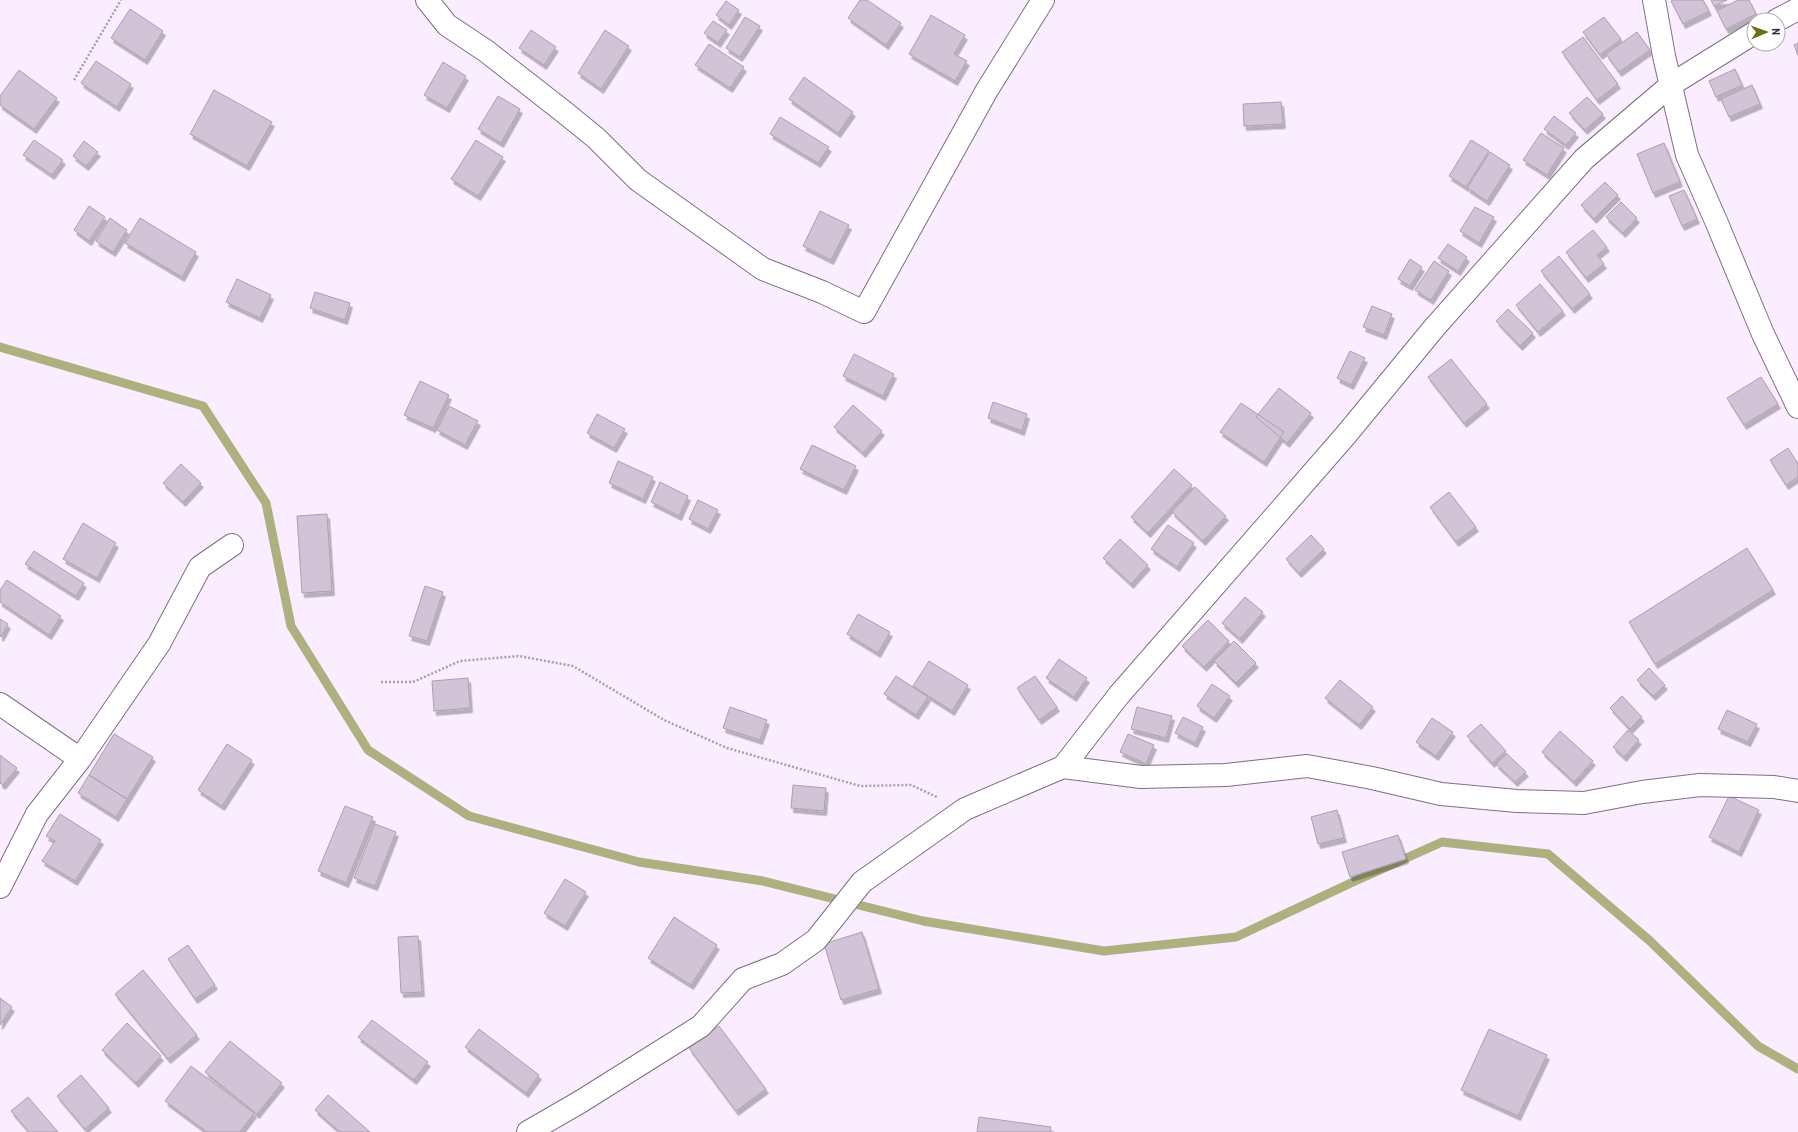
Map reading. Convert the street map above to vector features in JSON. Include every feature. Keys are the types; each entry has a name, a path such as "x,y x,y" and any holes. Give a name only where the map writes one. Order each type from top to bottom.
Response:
{"street":[{"path":"427,0 447,25 486,52 564,112 596,138 638,180 697,220 763,269 822,292 864,312 987,90 1042,0"},
{"path":"1654,0 1664,56 1672,84 1687,155 1763,334 1798,407"},
{"path":"1786,15 1798,9"},
{"path":"528,1132 580,1102 701,1026 743,979 782,964 816,940 862,882 965,809 1063,767 1118,695 1345,436 1434,328 1584,159 1672,84 1746,38"},
{"path":"0,887 38,814 80,759 159,644 200,567 232,545"},
{"path":"0,704 80,759"},
{"path":"1063,767 1141,777 1226,775 1307,766 1372,778 1441,794 1516,802 1584,803 1642,792 1700,785 1774,786 1798,791"}],"path":[{"path":"74,80 121,0"},
{"path":"382,682 413,682 460,661 519,656 573,666 664,720 727,748 860,786 911,785 965,809"}],"building":[{"path":"860,0 867,0 901,23 886,45 848,18"},
{"path":"1703,0 1709,11 1683,24 1671,1"},
{"path":"1711,0 1727,0 1714,6"},
{"path":"1738,0 1749,0 1755,12 1746,12 1746,19 1726,29 1717,11"},
{"path":"726,1 739,10 729,25 716,15"},
{"path":"130,9 163,31 145,60 111,38"},
{"path":"931,15 965,35 954,54 967,61 955,81 909,54"},
{"path":"745,17 760,26 740,57 726,48"},
{"path":"1604,17 1621,39 1600,55 1583,32"},
{"path":"713,21 727,30 718,43 704,33"},
{"path":"531,30 556,47 544,65 519,48"},
{"path":"605,30 629,46 601,89 578,73"},
{"path":"1637,32 1650,50 1619,72 1606,54"},
{"path":"1583,37 1618,84 1597,100 1562,52"},
{"path":"1798,43 1798,55 1794,45"},
{"path":"709,44 744,67 730,88 695,65"},
{"path":"96,61 131,84 117,107 81,83"},
{"path":"443,62 466,76 447,108 424,95"},
{"path":"1735,69 1742,85 1716,97 1709,81"},
{"path":"19,70 57,98 34,129 0,105 0,96"},
{"path":"804,77 853,112 838,133 789,99"},
{"path":"1752,85 1760,104 1729,117 1721,99"},
{"path":"214,90 272,122 247,166 190,134"},
{"path":"498,96 520,109 501,143 478,129"},
{"path":"1587,97 1603,114 1585,130 1569,113"},
{"path":"1281,102 1283,124 1244,126 1243,104"},
{"path":"1554,116 1576,133 1566,145 1544,129"},
{"path":"780,117 829,147 818,163 770,134"},
{"path":"1541,133 1564,148 1547,175 1523,160"},
{"path":"34,140 63,160 52,175 23,155"},
{"path":"476,140 503,157 478,196 451,179"},
{"path":"1471,140 1489,151 1466,187 1449,176"},
{"path":"84,141 98,152 86,166 73,156"},
{"path":"1664,143 1680,182 1653,193 1637,154"},
{"path":"1490,152 1510,165 1487,201 1467,188"},
{"path":"1605,182 1618,195 1594,219 1581,205"},
{"path":"1684,190 1697,219 1682,226 1669,196"},
{"path":"1621,202 1637,218 1623,233 1606,217"},
{"path":"89,206 105,217 89,241 74,230"},
{"path":"1475,207 1494,217 1479,243 1460,231"},
{"path":"820,211 849,225 831,260 803,246"},
{"path":"110,218 127,230 113,252 96,241"},
{"path":"140,218 196,252 182,277 125,243"},
{"path":"1593,230 1607,247 1597,255 1604,264 1586,278 1566,252"},
{"path":"1448,244 1467,257 1458,271 1438,258"},
{"path":"1559,256 1590,294 1572,309 1541,271"},
{"path":"1410,259 1422,267 1410,286 1398,279"},
{"path":"1434,261 1449,271 1431,300 1415,290"},
{"path":"237,279 271,295 260,318 226,302"},
{"path":"1540,284 1563,311 1538,332 1516,305"},
{"path":"315,292 350,303 345,320 310,308"},
{"path":"1372,306 1392,314 1384,335 1363,327"},
{"path":"1508,309 1533,333 1520,346 1496,321"},
{"path":"1350,351 1365,358 1351,385 1337,378"},
{"path":"854,354 894,374 883,396 843,376"},
{"path":"1451,359 1487,404 1464,423 1428,377"},
{"path":"1761,377 1778,404 1744,425 1727,398"},
{"path":"420,381 449,395 433,428 404,415"},
{"path":"1279,388 1311,413 1287,443 1256,417"},
{"path":"993,402 1027,414 1022,431 988,418"},
{"path":"1241,403 1284,432 1264,462 1220,432"},
{"path":"853,405 882,431 863,453 834,427"},
{"path":"449,406 478,421 465,445 437,430"},
{"path":"597,414 625,429 614,448 587,433"},
{"path":"812,445 856,466 844,490 800,469"},
{"path":"1788,448 1798,464 1798,477 1786,485 1770,460"},
{"path":"618,461 653,477 643,499 609,483"},
{"path":"181,464 201,483 183,502 163,483"},
{"path":"1174,469 1192,485 1148,533 1131,517"},
{"path":"660,482 688,496 679,516 651,502"},
{"path":"1195,487 1226,516 1203,541 1172,512"},
{"path":"1449,492 1476,527 1456,542 1430,507"},
{"path":"698,500 718,510 708,529 689,519"},
{"path":"327,514 332,591 302,593 297,516"},
{"path":"83,523 116,543 97,578 63,559"},
{"path":"1168,525 1194,543 1177,567 1151,549"},
{"path":"1311,535 1324,549 1299,573 1286,559"},
{"path":"1120,539 1148,565 1131,584 1103,558"},
{"path":"1747,548 1773,590 1655,664 1629,622"},
{"path":"34,551 84,583 76,596 25,564"},
{"path":"7,580 61,616 49,635 0,602 0,590"},
{"path":"425,586 443,592 427,641 409,636"},
{"path":"1245,597 1263,612 1240,639 1222,623"},
{"path":"858,614 890,632 878,653 847,634"},
{"path":"0,619 8,624 1,637 0,636"},
{"path":"1208,620 1229,641 1204,667 1182,646"},
{"path":"1234,641 1256,663 1236,683 1214,661"},
{"path":"1059,659 1087,678 1074,697 1046,678"},
{"path":"929,661 968,685 952,711 913,686"},
{"path":"1649,668 1665,685 1653,696 1637,680"},
{"path":"896,676 928,697 916,715 884,694"},
{"path":"1035,676 1057,707 1039,720 1017,688"},
{"path":"468,678 470,708 434,711 432,681"},
{"path":"1340,680 1373,707 1359,725 1325,698"},
{"path":"1212,684 1230,696 1214,718 1197,706"},
{"path":"1622,696 1642,717 1630,729 1610,708"},
{"path":"730,707 767,720 760,740 723,728"},
{"path":"1137,707 1172,716 1166,738 1131,729"},
{"path":"1727,710 1757,724 1748,742 1718,729"},
{"path":"1183,717 1203,727 1195,743 1175,733"},
{"path":"1432,718 1453,732 1436,756 1416,742"},
{"path":"1481,724 1506,751 1492,763 1467,736"},
{"path":"1628,730 1639,740 1624,757 1613,747"},
{"path":"1560,731 1593,761 1574,782 1542,752"},
{"path":"114,734 153,757 127,799 89,775"},
{"path":"1128,734 1154,745 1146,764 1120,752"},
{"path":"227,744 252,760 222,806 198,790"},
{"path":"1507,754 1526,772 1515,782 1496,764"},
{"path":"0,755 17,768 3,785 0,783"},
{"path":"89,775 127,799 116,817 78,793"},
{"path":"793,785 826,788 824,811 791,808"},
{"path":"1729,796 1759,810 1739,852 1709,837"},
{"path":"345,806 373,817 346,883 318,871"},
{"path":"1337,810 1344,838 1318,844 1311,817"},
{"path":"60,814 101,840 75,881 42,861 55,841 46,836"},
{"path":"375,824 396,832 375,886 354,878"},
{"path":"1398,835 1406,859 1350,877 1342,852"},
{"path":"565,879 586,892 565,926 544,913"},
{"path":"674,917 717,945 691,985 648,958"},
{"path":"862,932 879,989 841,1000 824,944"},
{"path":"418,936 422,992 401,993 398,937"},
{"path":"188,945 215,985 195,999 168,959"},
{"path":"143,970 197,1035 168,1059 115,994"},
{"path":"0,998 12,1007 0,1025"},
{"path":"372,1020 428,1062 414,1080 358,1037"},
{"path":"127,1023 161,1056 136,1083 102,1050"},
{"path":"719,1026 766,1089 736,1111 689,1048"},
{"path":"479,1029 539,1075 526,1093 465,1047"},
{"path":"1489,1029 1547,1055 1518,1116 1461,1090"},
{"path":"230,1041 282,1083 257,1114 205,1072"},
{"path":"191,1066 254,1113 240,1132 207,1132 165,1101"},
{"path":"81,1075 109,1108 85,1129 57,1096"},
{"path":"328,1095 370,1132 340,1132 315,1110"},
{"path":"28,1097 58,1132 29,1132 11,1111"},
{"path":"979,1117 1051,1127 1050,1132 977,1132"}],"waterway":[{"path":"0,347 203,406 266,503 291,626 368,750 469,816 639,862 763,881 923,921 1104,951 1236,937 1442,842 1548,854 1650,941 1758,1046 1798,1069"}]}
